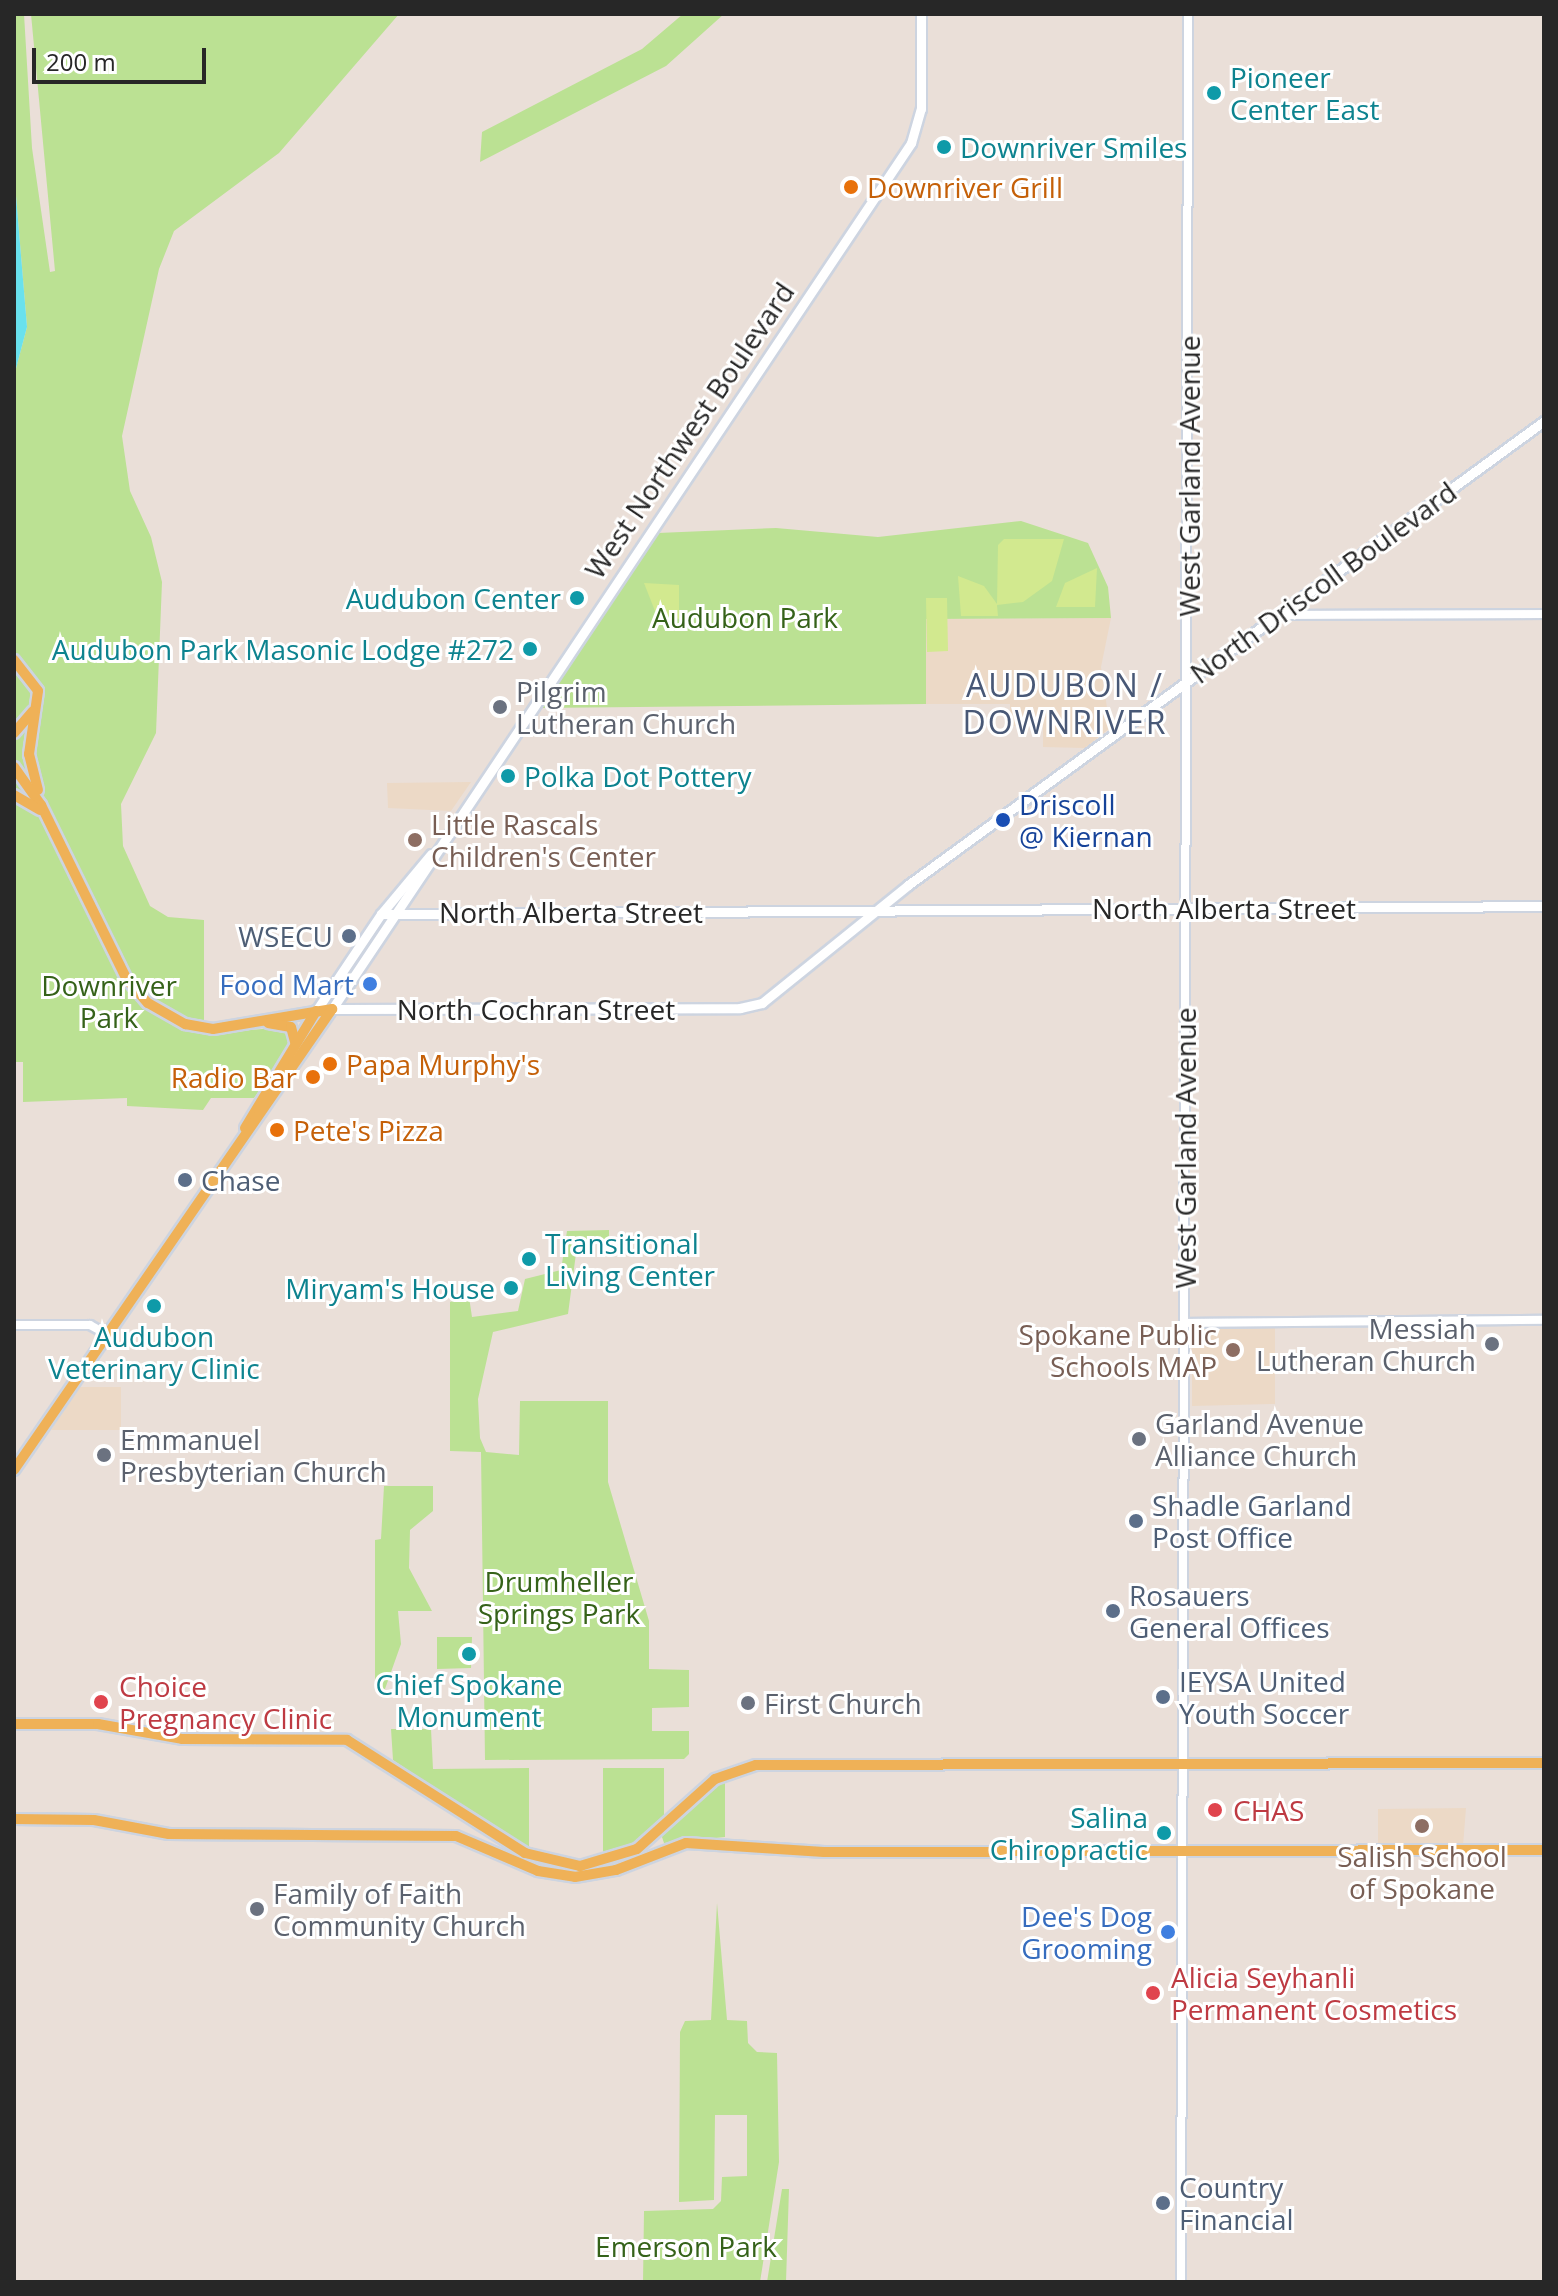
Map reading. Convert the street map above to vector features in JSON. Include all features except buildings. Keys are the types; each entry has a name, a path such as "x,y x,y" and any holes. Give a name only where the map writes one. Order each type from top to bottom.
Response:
{"main road":[{"name":"West Northwest Boulevard","path":"14,1470 244,1131 332,1009 433,852 911,143 921,109 921,14"},
{"name":"North Driscoll Boulevard","path":"740,1008 771,997 908,885 1544,421"},
{"path":"15,663 35,681 37,706 30,762 47,819"},
{"path":"14,733 37,706"},
{"path":"14,767 47,819 141,997 199,1027 262,1022 332,1009"},
{"path":"14,795 47,819"},
{"name":"West Northwest Boulevard","path":"244,1131 249,1112 381,914 433,852"},
{"name":"North Driscoll Boulevard","path":"840,910 880,902 908,885"},
{"name":"North Alberta Street","path":"381,914 1544,906"},
{"name":"North Alberta Street","path":"852,931 905,910"},
{"name":"North Cochran Street","path":"332,1009 740,1008"},
{"path":"262,1022 291,1027 295,1043"},
{"path":"14,1724 98,1724 182,1739 347,1740 525,1853 580,1866 637,1849 715,1779 756,1765 1544,1763"},
{"path":"14,1819 94,1820 158,1833 456,1836 538,1871 575,1877 616,1870 686,1843 824,1852 1544,1850"}],"street":[{"name":"West Garland Avenue","path":"1181,2282 1188,14"},
{"path":"1278,615 1544,614"},
{"path":"1184,1323 1544,1320"},
{"path":"14,1325 90,1325 106,1334"}],"shaded area":[{"path":"1111,618 1101,667 1110,728 1085,748 1043,747 1043,726 1010,726 1010,704 926,704 926,619"},
{"path":"471,782 451,811 388,808 387,783"},
{"name":"Spokane Public Schools MAP","path":"1192,1328 1275,1328 1275,1404 1192,1406"},
{"path":"79,1387 121,1387 121,1430 51,1430"},
{"name":"Salish School of Spokane","path":"1466,1808 1463,1846 1378,1843 1378,1809"}],"green space":[{"name":"Downriver Park","path":"14,14 24,14 32,148 50,272 55,271 31,14 399,14 279,153 174,231 159,269 122,436 130,491 151,537 162,582 156,733 121,804 123,846 150,906 168,917 204,920 204,1034 284,1027 293,1041 254,1098 211,1098 203,1110 127,1106 127,1098 23,1102 23,1062 14,1062 14,376 27,327 14,172"},
{"path":"683,14 724,14 666,66 480,162 482,132 642,49"},
{"name":"Audubon Park","path":"1021,521 1088,543 1108,587 1111,618 926,619 926,704 536,708 658,533 776,528 878,537"},
{"path":"1004,539 1064,539 1052,581 1023,602 997,605 998,616 961,616 958,576 984,586 997,604 998,545"},
{"path":"1097,568 1095,607 1056,607 1065,583"},
{"path":"644,583 679,585 679,619 655,611"},
{"path":"926,598 947,598 948,651 927,652"},
{"name":"Drumheller Springs Park","path":"609,1230 609,1241 577,1246 568,1314 493,1332 478,1399 480,1438 486,1452 519,1455 520,1401 608,1401 608,1482 649,1621 649,1669 689,1670 689,1707 652,1708 652,1731 689,1731 689,1754 684,1759 485,1760 481,1452 450,1451 450,1302 469,1297 472,1317 518,1311 525,1279 561,1270 567,1231"},
{"path":"384,1486 433,1486 433,1511 410,1530 409,1568 432,1611 398,1611 401,1644 385,1689 375,1689 375,1540 381,1539"},
{"path":"437,1637 472,1637 471,1668 437,1669"},
{"path":"391,1729 431,1729 433,1769 529,1768 529,1851 393,1760"},
{"path":"603,1768 664,1768 664,1821 645,1838 603,1858"},
{"path":"725,1777 725,1837 664,1843 661,1834"},
{"name":"Emerson Park","path":"717,1903 727,2020 747,2021 748,2043 757,2052 777,2053 779,2162 760,2282 643,2282 644,2211 713,2209 721,2201 722,2177 747,2176 747,2115 715,2115 714,2200 679,2202 680,2032 685,2021 711,2020"},
{"path":"782,2189 789,2189 786,2282 767,2282"}],"water":[{"path":"14,172 27,327 14,376"}],"place":[{"name":"Pioneer Center East","path":"1214,93"},
{"name":"Downriver Smiles","path":"944,147"},
{"name":"Downriver Grill","path":"851,187"},
{"name":"Audubon Center","path":"577,598"},
{"name":"Audubon Park Masonic Lodge #272","path":"530,649"},
{"name":"Pilgrim Lutheran Church","path":"500,707"},
{"name":"Polka Dot Pottery","path":"508,776"},
{"name":"Driscoll @ Kiernan","path":"1003,820"},
{"name":"Little Rascals Children's Center","path":"415,840"},
{"name":"WSECU","path":"349,936"},
{"name":"Food Mart","path":"370,984"},
{"name":"Papa Murphy's","path":"330,1064"},
{"name":"Radio Bar","path":"313,1077"},
{"name":"Pete's Pizza","path":"277,1130"},
{"name":"Chase","path":"185,1180"},
{"name":"Transitional Living Center","path":"529,1259"},
{"name":"Miryam's House","path":"511,1288"},
{"name":"Audubon Veterinary Clinic","path":"154,1306"},
{"name":"Messiah Lutheran Church","path":"1492,1344"},
{"name":"Spokane Public Schools MAP","path":"1233,1350"},
{"name":"Garland Avenue Alliance Church","path":"1139,1439"},
{"name":"Emmanuel Presbyterian Church","path":"104,1455"},
{"name":"Shadle Garland Post Office","path":"1136,1521"},
{"name":"Rosauers General Offices","path":"1113,1611"},
{"name":"Chief Spokane Monument","path":"469,1654"},
{"name":"IEYSA United Youth Soccer","path":"1163,1697"},
{"name":"Choice Pregnancy Clinic","path":"101,1702"},
{"name":"First Church","path":"748,1703"},
{"name":"CHAS","path":"1215,1810"},
{"name":"Salish School of Spokane","path":"1422,1826"},
{"name":"Salina Chiropractic","path":"1164,1833"},
{"name":"Family of Faith Community Church","path":"257,1909"},
{"name":"Dee's Dog Grooming","path":"1168,1932"},
{"name":"Alicia Seyhanli Permanent Cosmetics","path":"1153,1993"},
{"name":"Country Financial","path":"1163,2203"}],"district":[{"name":"AUDUBON / DOWNRIVER","path":"1065,704"}]}
